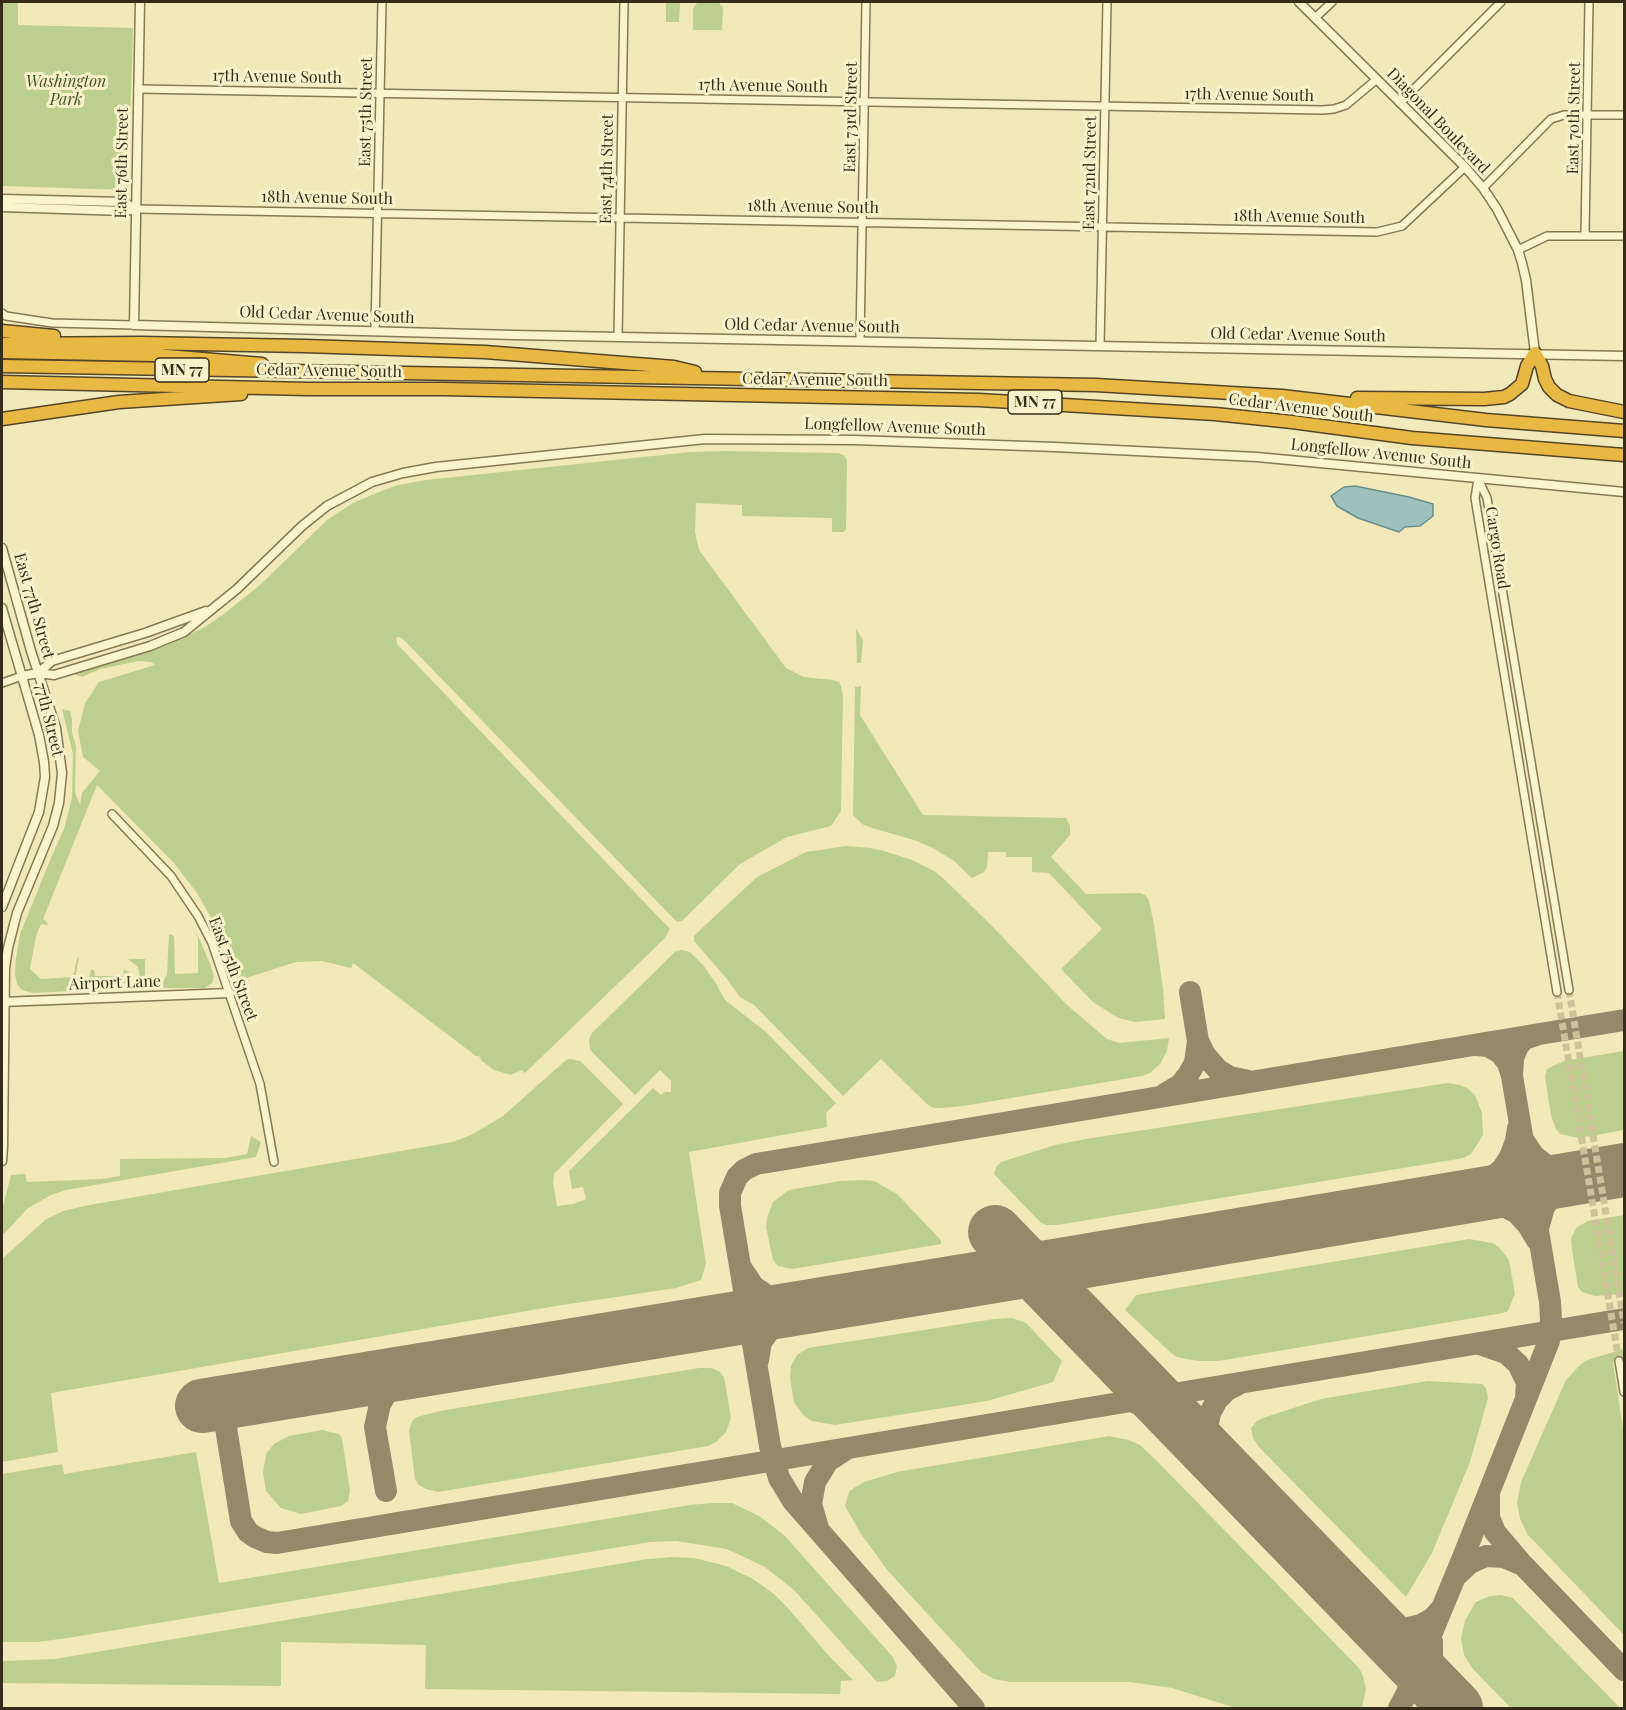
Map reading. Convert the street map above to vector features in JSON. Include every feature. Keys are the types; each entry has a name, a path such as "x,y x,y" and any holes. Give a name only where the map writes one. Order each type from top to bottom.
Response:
{"highway":[{"path":"2,331 13,334 124,340 141,343"},
{"path":"2,344 141,343 485,352 674,367 714,377"},
{"path":"2,352 155,355 362,374"},
{"path":"1282,396 1495,398 1517,390 1522,384 1527,366 1535,353"},
{"path":"1535,353 1549,387 1557,395 1569,401 1624,412"},
{"name":"Cedar Avenue South","path":"2,366 1096,385 1282,396 1486,420 1624,431"},
{"name":"Cedar Avenue South","path":"2,382 980,400 1215,414 1412,438 1624,455"},
{"path":"2,419 119,402 308,389"}],"street":[{"name":"East 76th Street","path":"134,325 140,2"},
{"name":"East 75th Street","path":"375,330 382,2"},
{"name":"East 74th Street","path":"618,337 624,2"},
{"name":"East 73rd Street","path":"860,341 866,2"},
{"name":"East 72nd Street","path":"1100,346 1107,2"},
{"name":"Diagonal Boulevard","path":"1299,2 1465,167 1483,188 1497,209 1518,250 1526,279 1535,353"},
{"path":"1315,18 1332,2"},
{"path":"1400,103 1501,2"},
{"name":"East 70th Street","path":"1585,235 1590,2"},
{"name":"17th Avenue South","path":"138,88 1334,109 1346,105 1377,79"},
{"path":"1483,188 1551,119 1564,115 1624,116"},
{"name":"18th Avenue South","path":"136,209 1377,232 1402,226 1413,218 1465,167"},
{"path":"2,199 123,202 136,209"},
{"path":"2,207 124,211 136,209"},
{"path":"1518,250 1547,236 1624,236"},
{"name":"Old Cedar Avenue South","path":"2,313 6,316 52,323 618,337 1624,356"},
{"name":"Longfellow Avenue South","path":"22,676 38,673 54,675 150,646 184,632 237,589 315,515 340,498 372,482 427,469 684,440 734,438 854,440 1257,457 1624,492"},
{"name":"Cargo Road","path":"1478,479 1487,498 1569,990"},
{"name":"Cargo Road","path":"1478,479 1475,498 1557,992"},
{"name":"East 77th Street","path":"2,548 38,673"},
{"name":"East 77th Street","path":"2,608 22,676"},
{"name":"Longfellow Avenue South","path":"38,673 52,661 145,633 212,609"},
{"name":"77th Street","path":"2,1161 5,968 10,937 53,826 61,789 59,745 38,673"},
{"path":"2,683 22,676"},
{"name":"77th Street","path":"2,907 39,812 44,789 43,749 22,676"},
{"name":"East 75th Street","path":"112,814 159,863 186,897 212,943 262,1090 274,1162"},
{"name":"Airport Lane","path":"3,1002 230,993"},
{"path":"1619,1361 1624,1392"}],"green space":[{"name":"Washington Park","path":"2,2 18,2 18,25 133,28 128,190 2,186"},
{"path":"698,2 718,2 723,7 722,30 693,30 693,8"},
{"path":"666,3 680,3 679,22 666,22"},
{"path":"690,452 838,453 844,455 847,461 846,529 844,532 832,532 832,518 742,516 742,505 696,503 695,532 699,550 786,668 804,677 839,682 843,696 841,811 831,826 787,837 740,864 682,921 677,922 404,640 396,638 397,644 670,929 664,939 525,1073 522,1070 511,1075 494,1070 479,1056 353,963 351,968 322,961 296,962 237,979 221,935 197,893 174,863 97,785 43,919 48,925 41,924 36,936 30,969 41,979 73,977 79,957 73,991 33,993 22,990 17,984 16,958 20,934 64,829 72,798 73,754 62,709 70,711 72,720 72,733 76,746 75,792 80,805 82,793 100,771 83,757 78,731 85,703 99,682 155,665 151,662 138,661 100,669 82,677 74,674 167,645 205,627 260,585 327,520 353,503 398,485 426,480"},
{"path":"856,629 863,640 861,663 857,663"},
{"path":"861,686 860,715 923,815 1066,818 1070,826 1070,835 1051,857 1086,894 1140,893 1145,895 1149,900 1154,925 1165,1019 1135,1022 1118,1018 1093,1002 1061,969 1102,929 1049,873 1032,872 1032,857 1006,857 1006,852 988,852 987,867 984,872 972,878 954,861 933,848 862,824 853,815 855,687"},
{"path":"846,846 884,851 912,860 934,871 993,927 1067,1005 1107,1039 1119,1043 1169,1038 1167,1051 1160,1064 1150,1073 1142,1076 963,1106 934,1108 928,1105 881,1059 843,1096 754,1005 740,997 694,941 694,936 757,877 806,852"},
{"path":"193,929 200,940 210,964 214,976 212,983 205,988 164,988 162,985 167,974 169,934 174,936 175,974 198,973 198,938"},
{"path":"676,951 690,952 703,965 725,1000 766,1032 836,1103 826,1113 827,1127 689,1152 706,1264 701,1280 676,1288 556,1306 51,1393 58,1452 2,1462 2,1259 45,1220 63,1211 89,1205 453,1142 471,1135 503,1116 566,1060 570,1059 580,1061 623,1104 554,1174 557,1206 573,1204 586,1199 583,1187 572,1189 569,1171 653,1088 661,1095 671,1092 671,1081 660,1070 635,1095 590,1050 589,1039 592,1033"},
{"path":"128,959 145,959 145,975 151,985 148,990 142,988 138,967"},
{"path":"124,969 130,973 129,989 94,992 88,990 91,970 94,970 95,976 123,976"},
{"path":"1624,1051 1624,1130 1579,1138 1560,1134 1551,1116 1545,1076 1547,1069 1564,1061"},
{"path":"1448,1083 1467,1088 1475,1095 1482,1113 1483,1135 1471,1154 1464,1158 1057,1225 1046,1225 1039,1221 994,1174 1001,1162 1055,1145"},
{"path":"251,1136 261,1142 256,1157 66,1190 51,1195 28,1208 2,1236 2,1210 11,1175 25,1174 27,1182 102,1179 120,1176 120,1159 225,1158 247,1154"},
{"path":"840,1181 874,1181 897,1194 938,1237 941,1244 792,1269 778,1266 773,1260 766,1227 773,1202 789,1190"},
{"path":"1624,1215 1624,1294 1595,1296 1582,1292 1578,1287 1571,1238 1577,1227 1588,1221"},
{"path":"1469,1239 1492,1243 1499,1247 1509,1260 1515,1294 1508,1311 1219,1361 1197,1361 1177,1357 1125,1310 1136,1295"},
{"path":"1012,1318 1026,1323 1062,1361 1053,1382 987,1401 835,1425 812,1421 804,1416 794,1402 790,1378 791,1366 797,1355 808,1348"},
{"path":"1624,1349 1624,1360 1613,1362 1624,1435 1624,1635 1528,1535 1520,1519 1517,1503 1521,1482 1566,1380 1581,1364 1590,1359"},
{"path":"699,1368 712,1368 724,1377 731,1418 726,1432 708,1446 438,1492 426,1489 415,1479 409,1430 413,1420 417,1417 440,1411"},
{"path":"1428,1381 1482,1384 1486,1388 1488,1398 1470,1462 1432,1553 1406,1597 1259,1447 1253,1438 1251,1428 1263,1418 1321,1399"},
{"path":"322,1430 339,1434 342,1438 350,1491 348,1501 341,1506 301,1514 281,1508 266,1491 263,1473 266,1454 274,1444 289,1436"},
{"path":"1109,1436 1140,1445 1359,1668 1366,1689 1362,1708 1236,1708 1172,1688 1130,1682 1010,1682 994,1679 981,1672 888,1571 861,1534 845,1506 849,1492 854,1488 864,1482 897,1472"},
{"path":"196,1452 219,1583 690,1505 732,1503 759,1516 784,1535 892,1656 897,1666 895,1676 887,1681 877,1682 794,1590 765,1567 727,1549 676,1541 650,1542 67,1638 38,1642 2,1642 2,1474 62,1464 64,1474"},
{"path":"694,1558 726,1566 753,1579 787,1607 853,1680 841,1681 840,1694 425,1689 426,1645 281,1642 281,1686 2,1683 2,1661 55,1659 648,1559"},
{"path":"1501,1595 1513,1598 1620,1708 1511,1708 1473,1669 1464,1655 1461,1639 1465,1620 1476,1602 1490,1596"}],"water":[{"path":"1355,486 1433,504 1433,516 1420,526 1405,527 1399,532 1358,518 1337,506 1331,496 1344,487"}],"taxiway":[{"path":"1190,992 1198,1041"},
{"path":"974,1708 793,1501 779,1478 770,1446 730,1206 730,1193 737,1177 744,1170 756,1164 1624,1020"},
{"path":"1476,1045 1488,1046 1500,1053 1508,1063 1512,1076 1513,1058 1518,1046 1524,1039 1536,1035"},
{"path":"1165,1094 1180,1085 1188,1075 1195,1063 1198,1041 1205,1055 1218,1070 1230,1077 1248,1081"},
{"path":"1399,1708 1462,1560 1549,1341 1550,1302 1512,1076"},
{"path":"1518,1128 1510,1157 1503,1168 1486,1184 1472,1191 1428,1202 1473,1196 1491,1199 1517,1213 1537,1240"},
{"path":"1524,1141 1534,1156 1552,1170 1569,1174 1595,1175 1570,1181 1559,1187 1544,1207 1539,1225"},
{"path":"742,1269 754,1287 778,1303 794,1305 825,1303 793,1310 776,1321 761,1342 758,1360"},
{"path":"222,1403 241,1521 248,1532 255,1537 277,1543 1624,1319"},
{"path":"1480,1344 1506,1353 1518,1364 1527,1382 1526,1398"},
{"path":"386,1491 375,1427 380,1404 386,1394 403,1378 441,1367"},
{"path":"1233,1477 1213,1451 1207,1428 1210,1413 1217,1400 1227,1390 1237,1385"},
{"path":"1136,1403 1170,1415 1201,1444"},
{"path":"818,1528 811,1504 815,1482 828,1461 845,1450"},
{"path":"1455,1577 1470,1563 1486,1556 1504,1557 1523,1565 1495,1532 1489,1517 1489,1497"},
{"path":"1523,1565 1624,1670"},
{"path":"1353,1601 1379,1623 1400,1630 1421,1625 1432,1619 1441,1609"},
{"path":"1432,1642 1432,1666 1435,1679 1452,1704"}],"runway":[{"path":"202,1406 1624,1170"},
{"path":"995,1232 1456,1708"}],"tunnel":[{"path":"1569,990 1624,1323"},
{"path":"1557,992 1619,1361"}]}
